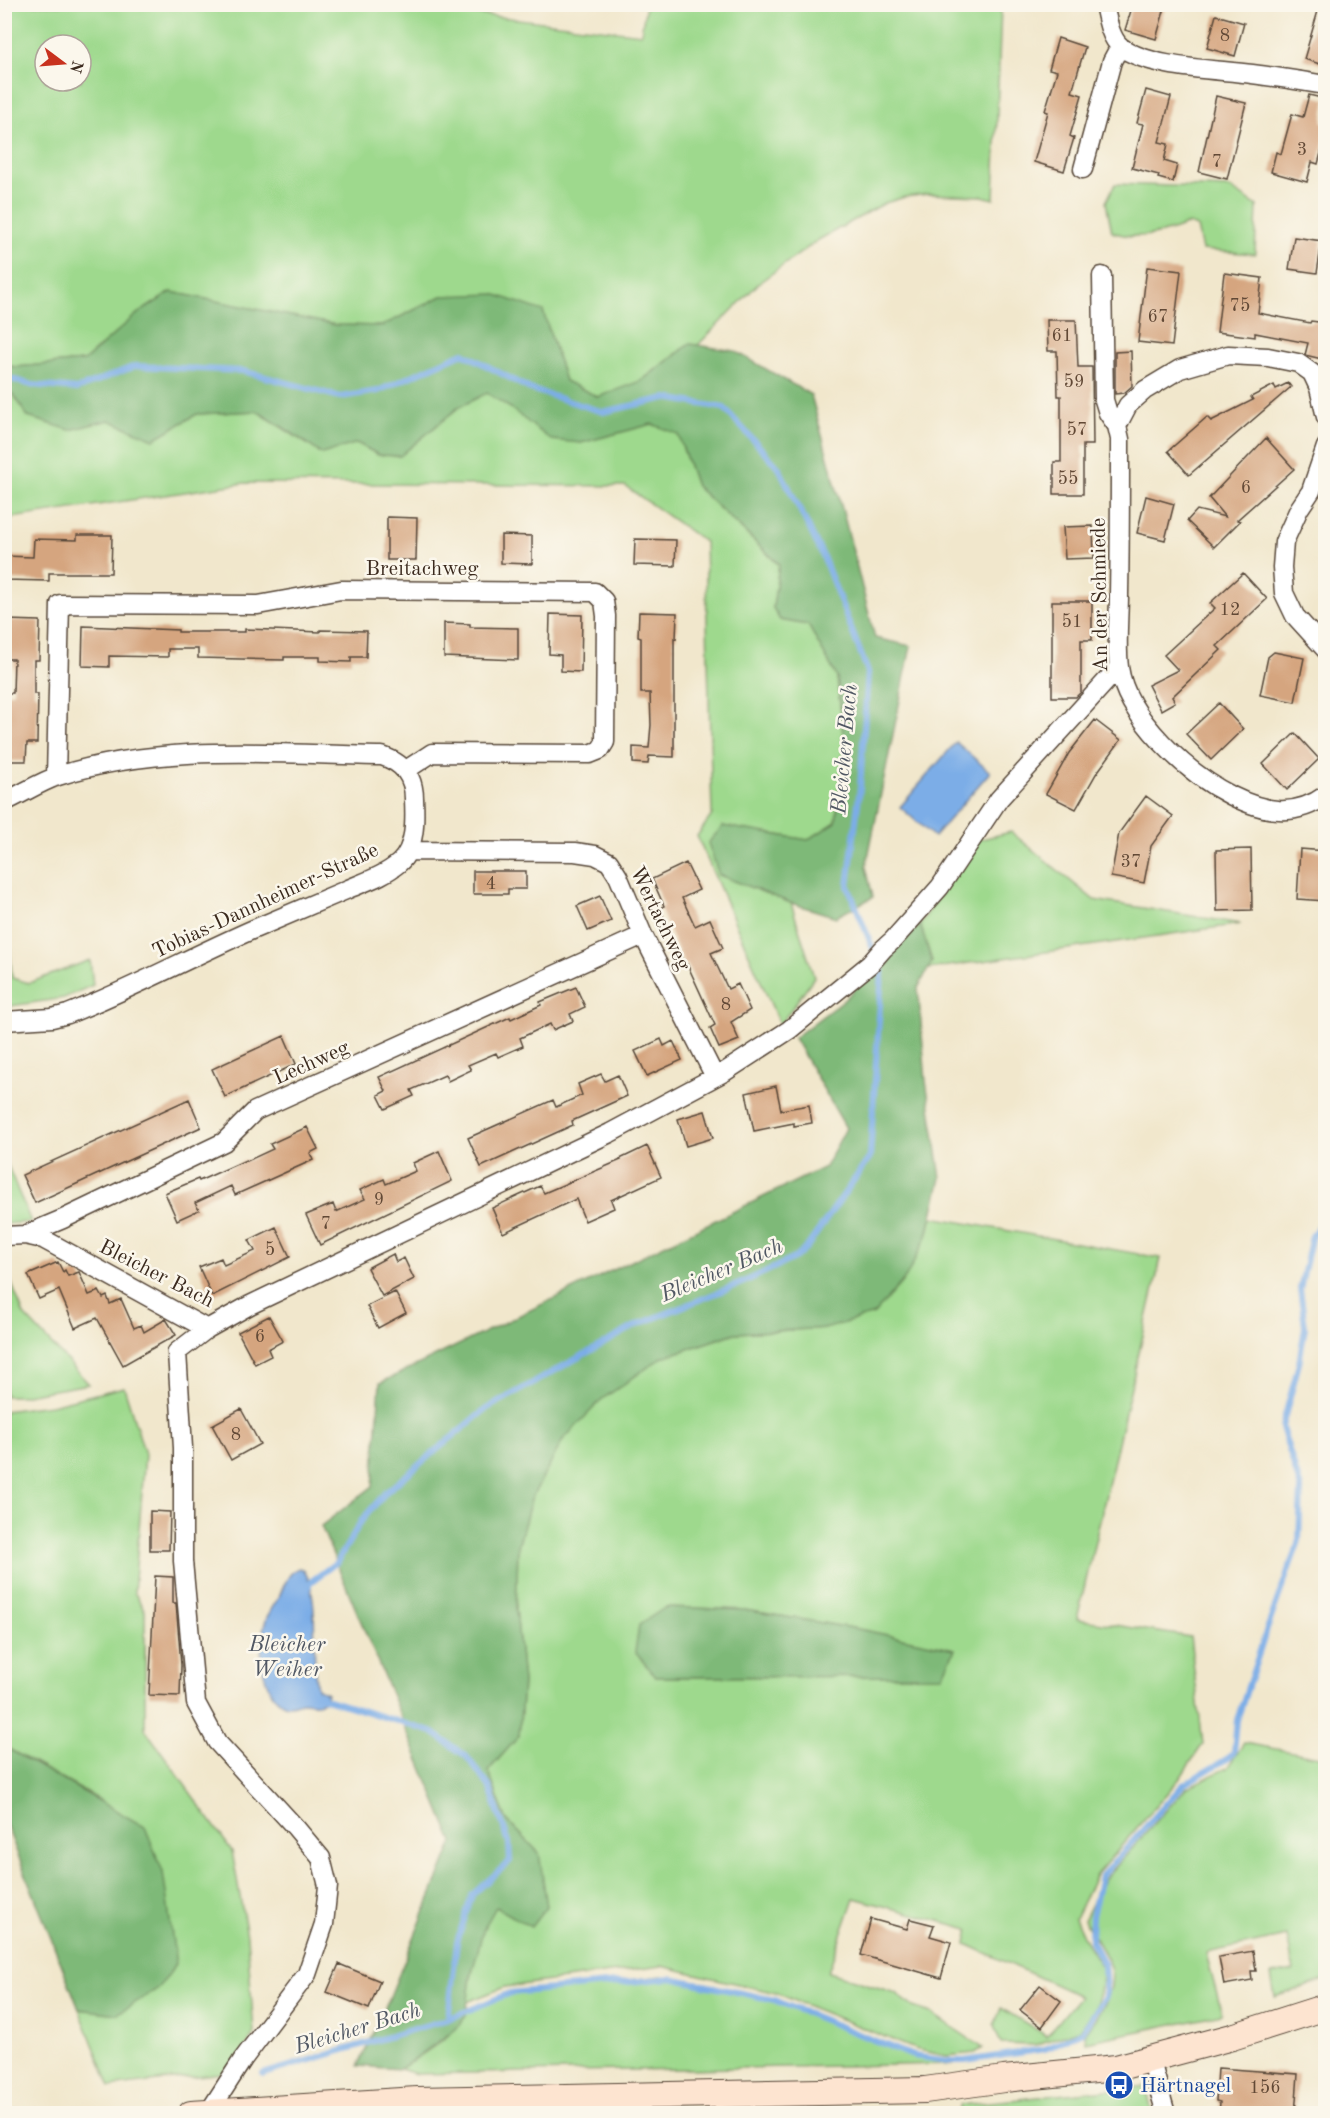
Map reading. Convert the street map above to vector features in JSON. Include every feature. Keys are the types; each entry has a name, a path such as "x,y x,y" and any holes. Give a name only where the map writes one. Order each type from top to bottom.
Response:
{"main road":[{"path":"200,2113 417,2100 925,2090 1004,2079 1116,2068 1232,2037 1326,2007"}],"street":[{"path":"1104,4 1111,32 1120,46 1141,57 1193,68 1326,85"},
{"path":"1083,169 1112,61 1120,46"},
{"name":"An der Schmiede","path":"1102,276 1104,400 1108,413 1117,426 1120,439 1119,667 1132,704 1146,725 1162,742 1210,785 1245,803 1279,812 1302,809 1326,795"},
{"path":"1117,426 1128,405 1145,390 1180,369 1228,355 1268,357 1298,363 1312,373 1319,388 1326,417"},
{"path":"1326,447 1311,491 1299,509 1284,542 1282,567 1284,593 1295,616 1326,650"},
{"name":"Breitachweg","path":"56,777 60,604 258,604 341,590 595,592 604,601 606,616 605,742 600,750 590,754 432,753 406,770"},
{"name":"Bleicher Bach","path":"25,1235 43,1239 207,1329 249,1305 610,1133 714,1077 789,1030 870,964 940,887 999,799 1119,667"},
{"path":"4,802 56,777 160,754 382,756 396,761 406,770"},
{"name":"Tobias-Dannheimer-Straße","path":"4,1021 52,1018 92,1005 252,930 378,876 398,863 409,851 414,826 415,801 414,789 406,770"},
{"name":"Wertachweg","path":"409,851 575,852 595,855 609,862 618,876 644,935 714,1077"},
{"name":"Lechweg","path":"4,1236 25,1235 63,1219 224,1142 255,1112 644,935"},
{"path":"200,2113 307,1974 324,1924 328,1886 321,1858 217,1742 196,1703 183,1561 183,1448 177,1352 207,1329"},
{"path":"1150,2058 1166,2114"}],"green space":[{"path":"452,4 451,11 641,34 646,5 1001,5 994,199 982,196 928,194 885,203 820,239 760,282 698,345 689,344 641,381 598,397 565,381 543,311 442,296 382,326 336,325 171,292 137,314 84,361 16,367 5,365 5,5"},
{"path":"1115,184 1230,188 1257,206 1255,254 1202,250 1197,227 1189,224 1151,235 1131,236 1112,232 1106,202"},
{"path":"171,292 336,325 382,326 442,296 494,294 543,311 565,381 598,397 641,381 690,344 735,351 811,395 875,638 911,646 866,867 873,897 836,917 791,903 719,875 708,843 723,826 808,840 836,822 844,743 837,677 808,625 780,620 773,608 779,564 696,486 678,434 652,424 581,443 551,440 487,393 459,407 400,456 379,455 357,443 322,454 257,411 197,414 154,439 109,420 70,430 28,417 14,395 5,392 5,365 16,367 84,361 137,314"},
{"path":"5,392 14,395 70,430 109,420 154,439 197,414 257,411 322,454 357,443 378,455 400,456 459,407 487,392 509,407 581,443 652,424 678,434 696,486 779,565 773,607 780,620 808,625 837,677 844,743 836,822 808,840 723,826 719,875 791,903 814,977 780,1025 697,836 712,815 705,542 625,486 245,483 5,519"},
{"path":"1011,832 1094,900 1241,924 928,969 932,961 920,924 977,840"},
{"path":"5,880 12,978 29,983 90,960 93,985 64,998 5,1007"},
{"path":"920,924 932,962 918,988 926,1081 941,1178 927,1236 906,1277 874,1314 828,1328 735,1333 661,1358 601,1400 563,1440 531,1499 518,1547 516,1609 523,1682 519,1736 488,1771 506,1819 539,1853 547,1906 531,1927 496,1907 484,1928 471,1976 466,2016 456,2029 400,2069 358,2066 384,2011 453,1842 321,1526 373,1486 380,1383 825,1167 846,1128 794,1038 845,999"},
{"path":"5,1159 31,1222 5,1224"},
{"path":"932,1217 1161,1258 1077,1619 1190,1637 1203,1744 1180,1778 1096,1875 1075,1918 1085,1940 1103,1969 1100,1993 1095,2008 1081,2029 1035,2045 1001,2044 994,2026 1001,2008 1047,2036 1080,1996 966,1944 969,1929 854,1898 828,1972 896,1993 913,2007 931,2013 983,2048 975,2053 946,2056 915,2049 776,1993 662,1966 505,1987 467,2002 473,1965 483,1929 501,1899 539,1853 506,1819 488,1771 519,1736 523,1682 516,1609 518,1547 531,1499 563,1439 601,1400 661,1358 735,1333 828,1328 927,1236","holes":["666,1607 745,1610 858,1629 955,1649 942,1676 656,1677"]},
{"path":"5,1267 24,1315 89,1384 20,1396 5,1396"},
{"path":"124,1387 145,1454 134,1592 145,1611 145,1729 232,1851 247,1936 254,2033 230,2072 110,2087 79,2009 118,2014 100,1800 5,1747 4,1411 51,1405"},
{"path":"666,1607 745,1610 858,1629 955,1649 942,1676 656,1677 635,1652 639,1625"},
{"path":"1244,1743 1325,1758 1325,1980 1275,1997 1271,1975 1294,1971 1287,1936 1206,1953 1222,2014 1086,2042 1085,2034 1105,2004 1112,1979 1107,1959 1084,1920 1104,1880 1186,1788 1227,1768"},
{"path":"5,1747 145,1827 163,1872 176,1964 159,1988 117,2014 79,2009 5,1822"},
{"path":"661,1976 774,2000 913,2054 953,2064 416,2074 400,2069 448,2035 463,2019 466,2011 509,1995"},
{"path":"1146,2086 1152,2113 957,2113 961,2105"}],"water":[{"path":"956,742 990,772 934,837 900,807"},
{"name":"Bleicher Weiher","path":"299,1568 303,1569 309,1580 312,1594 317,1688 327,1693 325,1700 318,1703 302,1702 289,1705 276,1698 270,1689 263,1667 262,1643 267,1616 289,1577"}],"building":[{"path":"1133,4 1166,4 1156,39 1125,30"},
{"path":"1320,4 1326,4 1326,66 1304,59"},
{"path":"1216,15 1244,23 1235,56 1207,48"},
{"path":"1058,38 1085,47 1072,92 1082,95 1070,136 1074,138 1064,171 1034,162 1048,112 1045,111 1057,71 1049,69"},
{"path":"1146,90 1171,97 1159,142 1168,144 1164,161 1177,165 1173,182 1158,178 1159,175 1132,168 1143,124 1137,123"},
{"path":"1309,95 1326,99 1322,122 1326,123 1326,135 1318,164 1312,162 1307,182 1271,172 1276,152 1281,154 1292,114 1303,117"},
{"path":"1216,96 1246,103 1227,179 1199,172"},
{"path":"1294,237 1322,241 1317,273 1289,269"},
{"path":"1147,267 1181,271 1172,346 1138,342"},
{"path":"1224,273 1262,278 1258,313 1310,323 1311,321 1326,323 1326,360 1305,355 1308,343 1255,333 1255,337 1217,332"},
{"path":"1047,320 1076,320 1078,367 1092,367 1093,445 1083,445 1083,494 1054,494 1054,462 1061,462 1061,396 1058,396 1057,351 1048,351"},
{"path":"1131,351 1132,386 1124,393 1115,394 1115,352"},
{"path":"1288,383 1291,387 1189,475 1168,451 1207,417 1211,421 1253,400 1251,397 1274,385 1276,389"},
{"path":"1266,438 1294,469 1237,520 1240,521 1214,547 1187,521 1197,510 1225,517 1209,498"},
{"path":"1146,496 1174,504 1165,540 1137,533"},
{"path":"387,517 417,518 416,560 387,560"},
{"path":"1093,526 1094,558 1065,559 1063,527"},
{"path":"77,535 112,535 111,573 49,573 49,581 4,580 4,556 33,557 34,539 77,540"},
{"path":"501,535 532,536 532,564 501,563"},
{"path":"635,539 676,540 675,566 634,565"},
{"path":"1243,573 1267,599 1217,646 1221,650 1172,697 1175,702 1161,710 1148,685 1178,670 1164,655 1215,608 1210,603"},
{"path":"1052,601 1092,601 1092,640 1081,640 1081,692 1076,697 1052,697"},
{"path":"639,612 677,613 676,639 674,638 674,757 649,756 648,764 633,763 633,747 649,748 651,725 650,693 641,693"},
{"path":"550,614 582,615 581,672 561,671 561,655 549,654"},
{"path":"6,620 40,621 39,660 34,660 34,694 38,694 37,743 27,743 26,761 4,761 4,693 13,693 14,659 5,659"},
{"path":"444,623 470,624 470,627 518,628 518,660 444,657"},
{"path":"83,626 178,630 178,632 245,632 245,629 367,631 366,657 351,657 351,662 320,661 320,657 284,657 284,660 198,658 198,649 168,649 168,657 109,656 109,667 82,666"},
{"path":"1274,652 1304,658 1295,702 1260,695 1268,657"},
{"path":"1219,703 1243,729 1211,760 1186,734"},
{"path":"1095,720 1121,740 1096,774 1076,809 1046,794 1069,753"},
{"path":"1295,733 1319,759 1287,790 1263,764"},
{"path":"1146,796 1173,816 1151,846 1144,883 1111,877 1119,833"},
{"path":"1251,849 1252,910 1217,911 1216,850"},
{"path":"1300,849 1326,851 1326,901 1297,899"},
{"path":"686,863 699,890 682,898 695,926 710,919 723,948 711,953 728,989 738,984 750,1010 731,1022 739,1040 719,1048 710,1028 715,1025 687,964 685,965 671,936 660,908 664,906 652,879"},
{"path":"473,871 526,871 526,889 508,889 508,894 473,894"},
{"path":"600,896 611,921 588,931 577,906"},
{"path":"576,987 585,1007 570,1014 573,1021 553,1030 550,1024 520,1038 523,1046 498,1057 496,1053 468,1065 471,1070 448,1081 445,1075 411,1090 414,1096 385,1109 378,1095 386,1091 379,1077 510,1017 511,1019 541,1005 540,1002"},
{"path":"284,1036 296,1064 225,1097 212,1069"},
{"path":"661,1039 664,1046 673,1041 682,1060 647,1076 635,1051"},
{"path":"601,1074 605,1081 618,1075 627,1096 572,1121 573,1125 481,1167 468,1138 553,1100 556,1107 582,1095 578,1084"},
{"path":"776,1086 781,1110 809,1105 812,1123 794,1126 794,1123 754,1131 746,1093"},
{"path":"189,1099 201,1127 35,1203 22,1175"},
{"path":"705,1111 713,1138 686,1146 678,1119"},
{"path":"307,1127 318,1149 310,1153 313,1160 235,1195 231,1186 195,1203 199,1210 177,1220 165,1193 273,1149 270,1144"},
{"path":"647,1146 661,1177 611,1200 614,1208 585,1221 576,1199 503,1233 492,1208 540,1186 544,1193 621,1160"},
{"path":"439,1151 452,1181 320,1245 306,1215 333,1204 336,1212 365,1199 360,1190 384,1179 386,1184 416,1171 413,1163"},
{"path":"276,1227 290,1257 212,1296 199,1267 221,1258 224,1265 255,1251 249,1240"},
{"path":"393,1254 396,1262 404,1258 414,1279 382,1296 367,1268"},
{"path":"58,1262 68,1276 79,1272 89,1295 99,1291 103,1298 107,1296 110,1304 121,1299 134,1328 141,1325 144,1332 166,1319 176,1335 123,1365 97,1318 75,1328 59,1290 39,1299 28,1275"},
{"path":"395,1292 406,1313 378,1328 367,1306"},
{"path":"269,1316 283,1341 268,1349 271,1356 255,1364 238,1332"},
{"path":"241,1409 260,1444 231,1460 212,1425"},
{"path":"150,1511 170,1512 169,1550 150,1550"},
{"path":"155,1576 173,1577 173,1603 176,1603 181,1665 180,1696 149,1695"},
{"path":"871,1919 907,1929 910,1919 934,1925 930,1936 951,1942 941,1978 861,1955"},
{"path":"1253,1951 1256,1971 1251,1971 1252,1980 1224,1985 1219,1957"},
{"path":"339,1964 380,1981 369,2009 327,1992"},
{"path":"1040,1985 1061,2001 1042,2027 1020,2010"},
{"path":"1218,2068 1298,2074 1295,2114 1219,2114 1220,2102 1216,2101"}],"waterway":[{"name":"Bleicher Bach","path":"4,377 32,385 77,389 135,366 243,371 340,397 378,391 463,353 530,389 603,412 666,398 724,408 779,468 822,554 868,672 860,787 848,886 882,972 870,1157 807,1247 796,1257 744,1282 637,1325 486,1409 386,1492 362,1520 337,1562 309,1583 308,1590"},
{"path":"448,2019 510,1993 671,1978 774,2000 913,2056 948,2061 965,2061 1045,2049 1083,2031 1106,1995 1104,1965 1091,1941 1092,1916 1101,1877 1183,1785 1230,1757 1234,1752 1237,1720 1299,1541 1301,1489 1282,1427 1299,1363 1305,1327 1300,1289 1312,1236 1326,1214"},
{"name":"Bleicher Bach","path":"263,2074 448,2019 457,1942 472,1895 510,1861 509,1842 489,1786 466,1756 432,1732 319,1697"}],"place":[{"name":"Härtnagel","path":"1119,2085"}]}
